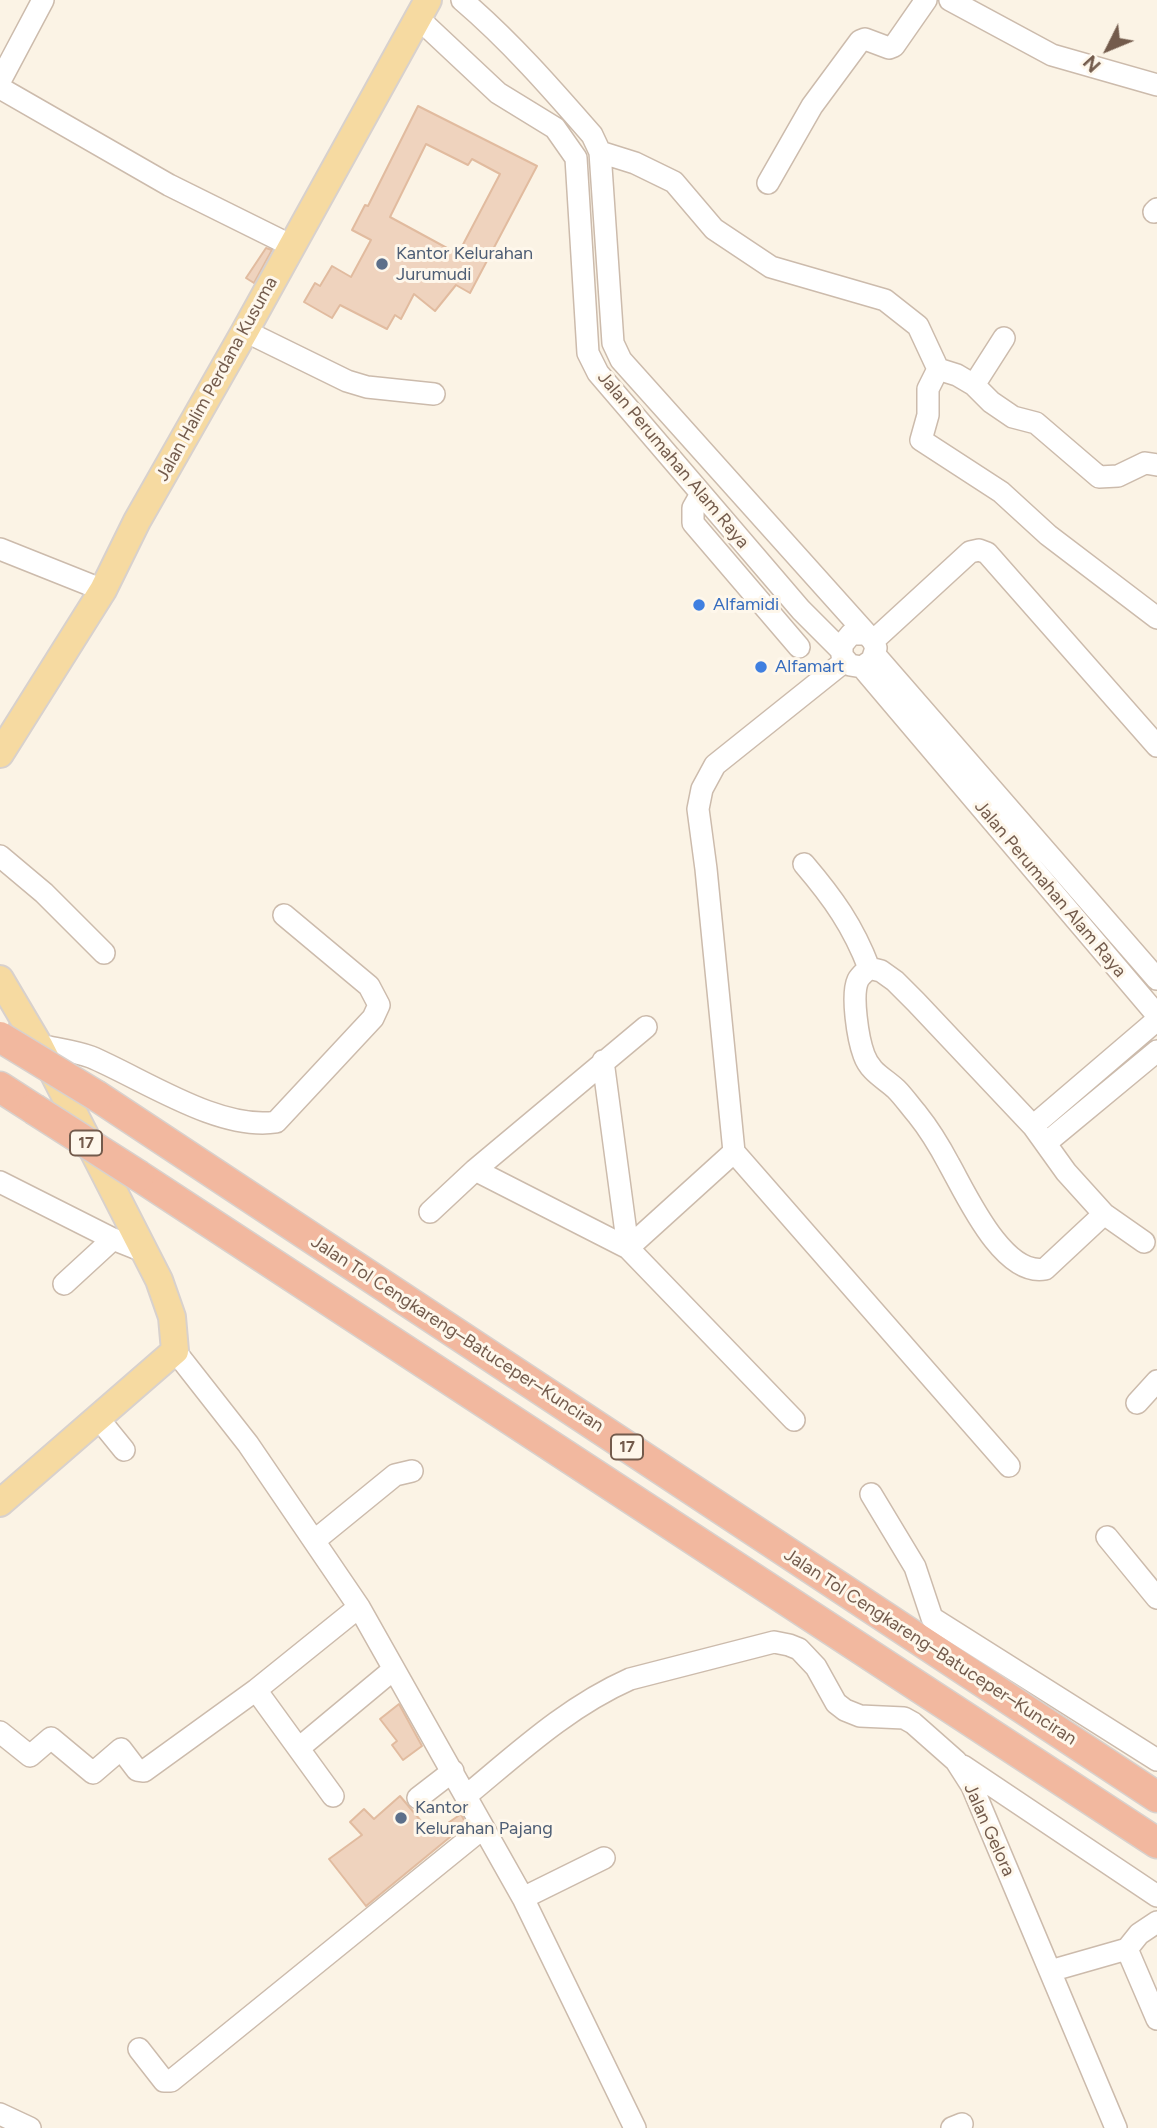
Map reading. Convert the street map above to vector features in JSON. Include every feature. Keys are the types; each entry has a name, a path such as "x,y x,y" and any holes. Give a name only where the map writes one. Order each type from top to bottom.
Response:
{"highway":[{"name":"Jalan Tol Cengkareng–Batuceper–Kunciran","path":"0,1037 97,1096 1157,1797"},
{"name":"17","path":"0,1087 1157,1843"}],"main road":[{"name":"Jalan Halim Perdana Kusuma","path":"0,754 103,590 137,521 423,9"},
{"path":"0,979 39,1045 159,1280 172,1317 175,1351 0,1503"}],"street":[{"path":"0,81 43,0"},
{"name":"Jalan Perumahan Alam Raya","path":"462,0 496,29 593,135 600,152 613,343 621,360 1157,1015"},
{"path":"768,183 812,106 859,41 865,38 888,48 894,46 926,0"},
{"path":"950,0 1052,55 1157,85"},
{"name":"Jalan Perumahan Alam Raya","path":"423,9 498,93 555,128 576,158 589,354 598,373 801,610 860,651 1157,979"},
{"path":"0,89 169,185 292,246"},
{"path":"600,152 635,163 674,182 714,229 771,267 884,300 918,327 938,369 957,375 974,385 991,402 1013,416 1037,423 1100,477 1118,476 1145,463 1157,465"},
{"path":"245,331 347,381 367,387 434,394"},
{"path":"974,385 1004,338"},
{"path":"598,373 621,360"},
{"path":"938,369 928,390 921,440 1001,492 1048,536 1157,618"},
{"path":"701,494 693,508 693,523 799,647"},
{"path":"0,549 103,590"},
{"path":"1009,1466 734,1152 698,810 702,789 715,765 860,651 970,552 979,550 987,553 1157,746"},
{"path":"733,571 753,554"},
{"path":"781,627 801,610"},
{"path":"0,856 44,893 104,953"},
{"path":"804,864 837,903 858,938 869,968"},
{"path":"39,1045 89,1057 190,1104 235,1120 260,1124 276,1122 373,1018 379,1005 369,986 284,915"},
{"path":"869,968 881,971 895,981 1039,1135 1066,1172 1104,1214 1144,1242"},
{"path":"869,968 859,979 855,996 864,1055 872,1070 896,1089 918,1116 948,1161 978,1218 998,1244 1020,1264 1035,1271 1045,1269 1104,1214"},
{"path":"1039,1135 1157,1020"},
{"path":"430,1212 475,1170 646,1027"},
{"path":"1039,1135 1157,1051"},
{"path":"603,1061 628,1248"},
{"path":"628,1248 734,1152"},
{"path":"475,1170 628,1248 794,1420"},
{"path":"0,1182 113,1239 143,1251"},
{"path":"64,1284 113,1239"},
{"path":"175,1351 248,1444 359,1606 523,1898 635,2128"},
{"path":"1137,1403 1157,1381"},
{"path":"98,1418 124,1450"},
{"path":"314,1541 396,1475 412,1471"},
{"path":"871,1494 915,1567 932,1618 1157,1760"},
{"path":"1107,1536 1157,1598"},
{"path":"0,1732 30,1756 51,1738 93,1773 121,1749 140,1772 256,1690 359,1606"},
{"name":"Jalan Gelora","path":"466,1796 573,1709 630,1679 774,1642 799,1649 816,1667 836,1703 845,1710 860,1716 904,1718 956,1761 972,1786 1116,2128"},
{"path":"299,1748 394,1669"},
{"path":"256,1690 333,1796"},
{"path":"956,1761 1157,1896"},
{"path":"418,1798 453,1771"},
{"path":"139,2049 164,2081 171,2081 483,1828"},
{"path":"523,1898 604,1858"},
{"path":"1050,1971 1127,1949 1139,1934 1157,1922"},
{"path":"1127,1949 1157,2019"},
{"path":"0,2114 30,2128"}],"building":[{"path":"418,106 537,166 470,293 456,285 435,311 414,294 401,319 395,315 387,329 340,305 332,318 304,302 315,283 320,286 332,266 351,277 371,240 352,230 365,205 368,206","holes":["426,144 468,165 472,159 500,174 458,254 390,217"]},
{"path":"266,248 272,250 254,283 246,278"},
{"path":"399,1704 422,1746 403,1760 392,1745 397,1741 380,1719"},
{"path":"400,1796 432,1834 461,1814 466,1824 366,1906 329,1859 362,1835 350,1822 364,1809 374,1819"}],"place":[{"name":"Kantor Kelurahan Jurumudi","path":"382,264"},
{"name":"Alfamidi","path":"699,605"},
{"name":"Alfamart","path":"761,667"},
{"name":"Kantor Kelurahan Pajang","path":"401,1818"}]}
